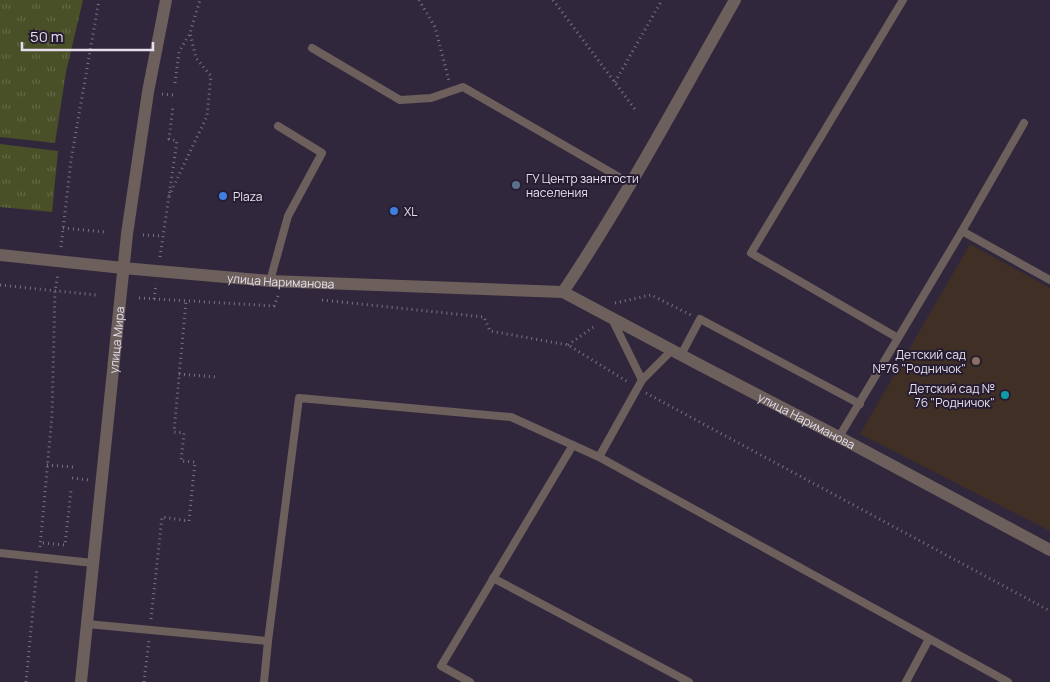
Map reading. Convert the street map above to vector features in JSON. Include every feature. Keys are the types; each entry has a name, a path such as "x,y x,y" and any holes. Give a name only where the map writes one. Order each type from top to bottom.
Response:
{"street":[{"name":"улица Мира","path":"80,682 123,268 148,92 166,0"},
{"path":"563,292 594,246 631,184 735,0"},
{"name":"улица Нариманова","path":"0,254 123,268 270,281 563,292 1050,550"}],"lane":[{"path":"898,338 751,253 903,0"},
{"path":"312,48 400,100 431,98 463,87 631,184"},
{"path":"839,437 1024,123"},
{"path":"270,281 288,216 322,154 278,126"},
{"path":"962,231 1050,280"},
{"path":"610,316 642,380"},
{"path":"599,457 642,380 676,353 700,319 860,404"},
{"path":"264,682 299,398 511,417 599,457 1008,682"},
{"path":"470,682 441,666 573,445"},
{"path":"0,553 93,563"},
{"path":"493,578 689,682"},
{"path":"86,624 268,641"},
{"path":"906,682 929,639"}],"path":[{"path":"61,250 71,160 99,0"},
{"path":"175,83 179,52 190,33 200,0"},
{"path":"419,0 435,27 452,91"},
{"path":"553,0 637,112"},
{"path":"615,82 662,0"},
{"path":"169,196 207,116 212,76 196,58 190,33"},
{"path":"160,257 177,141 169,139 173,106"},
{"path":"63,228 104,232"},
{"path":"144,235 163,236"},
{"path":"26,682 52,416 55,291 58,273"},
{"path":"154,299 157,282"},
{"path":"0,285 96,295"},
{"path":"139,298 274,306 278,296 287,296"},
{"path":"315,299 484,317 490,331 568,345 637,388 1050,611"},
{"path":"144,682 162,517 189,521 194,462 181,461 184,433 174,432 186,301"},
{"path":"179,374 216,377"},
{"path":"47,465 73,466"},
{"path":"40,543 65,545 71,490"}],"shaded area":[{"name":"Детский сад №76 \"Родничок\"","path":"970,244 1050,288 1050,531 860,434"}],"green space":[{"path":"0,0 83,0 66,72 55,143 0,137"},
{"path":"0,144 58,151 52,212 0,207"}],"place":[{"name":"ГУ Центр занятости населения","path":"516,185"},
{"name":"Plaza","path":"223,196"},
{"name":"XL","path":"394,211"},
{"name":"Детский сад №76 \"Родничок\"","path":"976,361"},
{"name":"Детский сад № 76 \"Родничок\"","path":"1005,395"}]}
